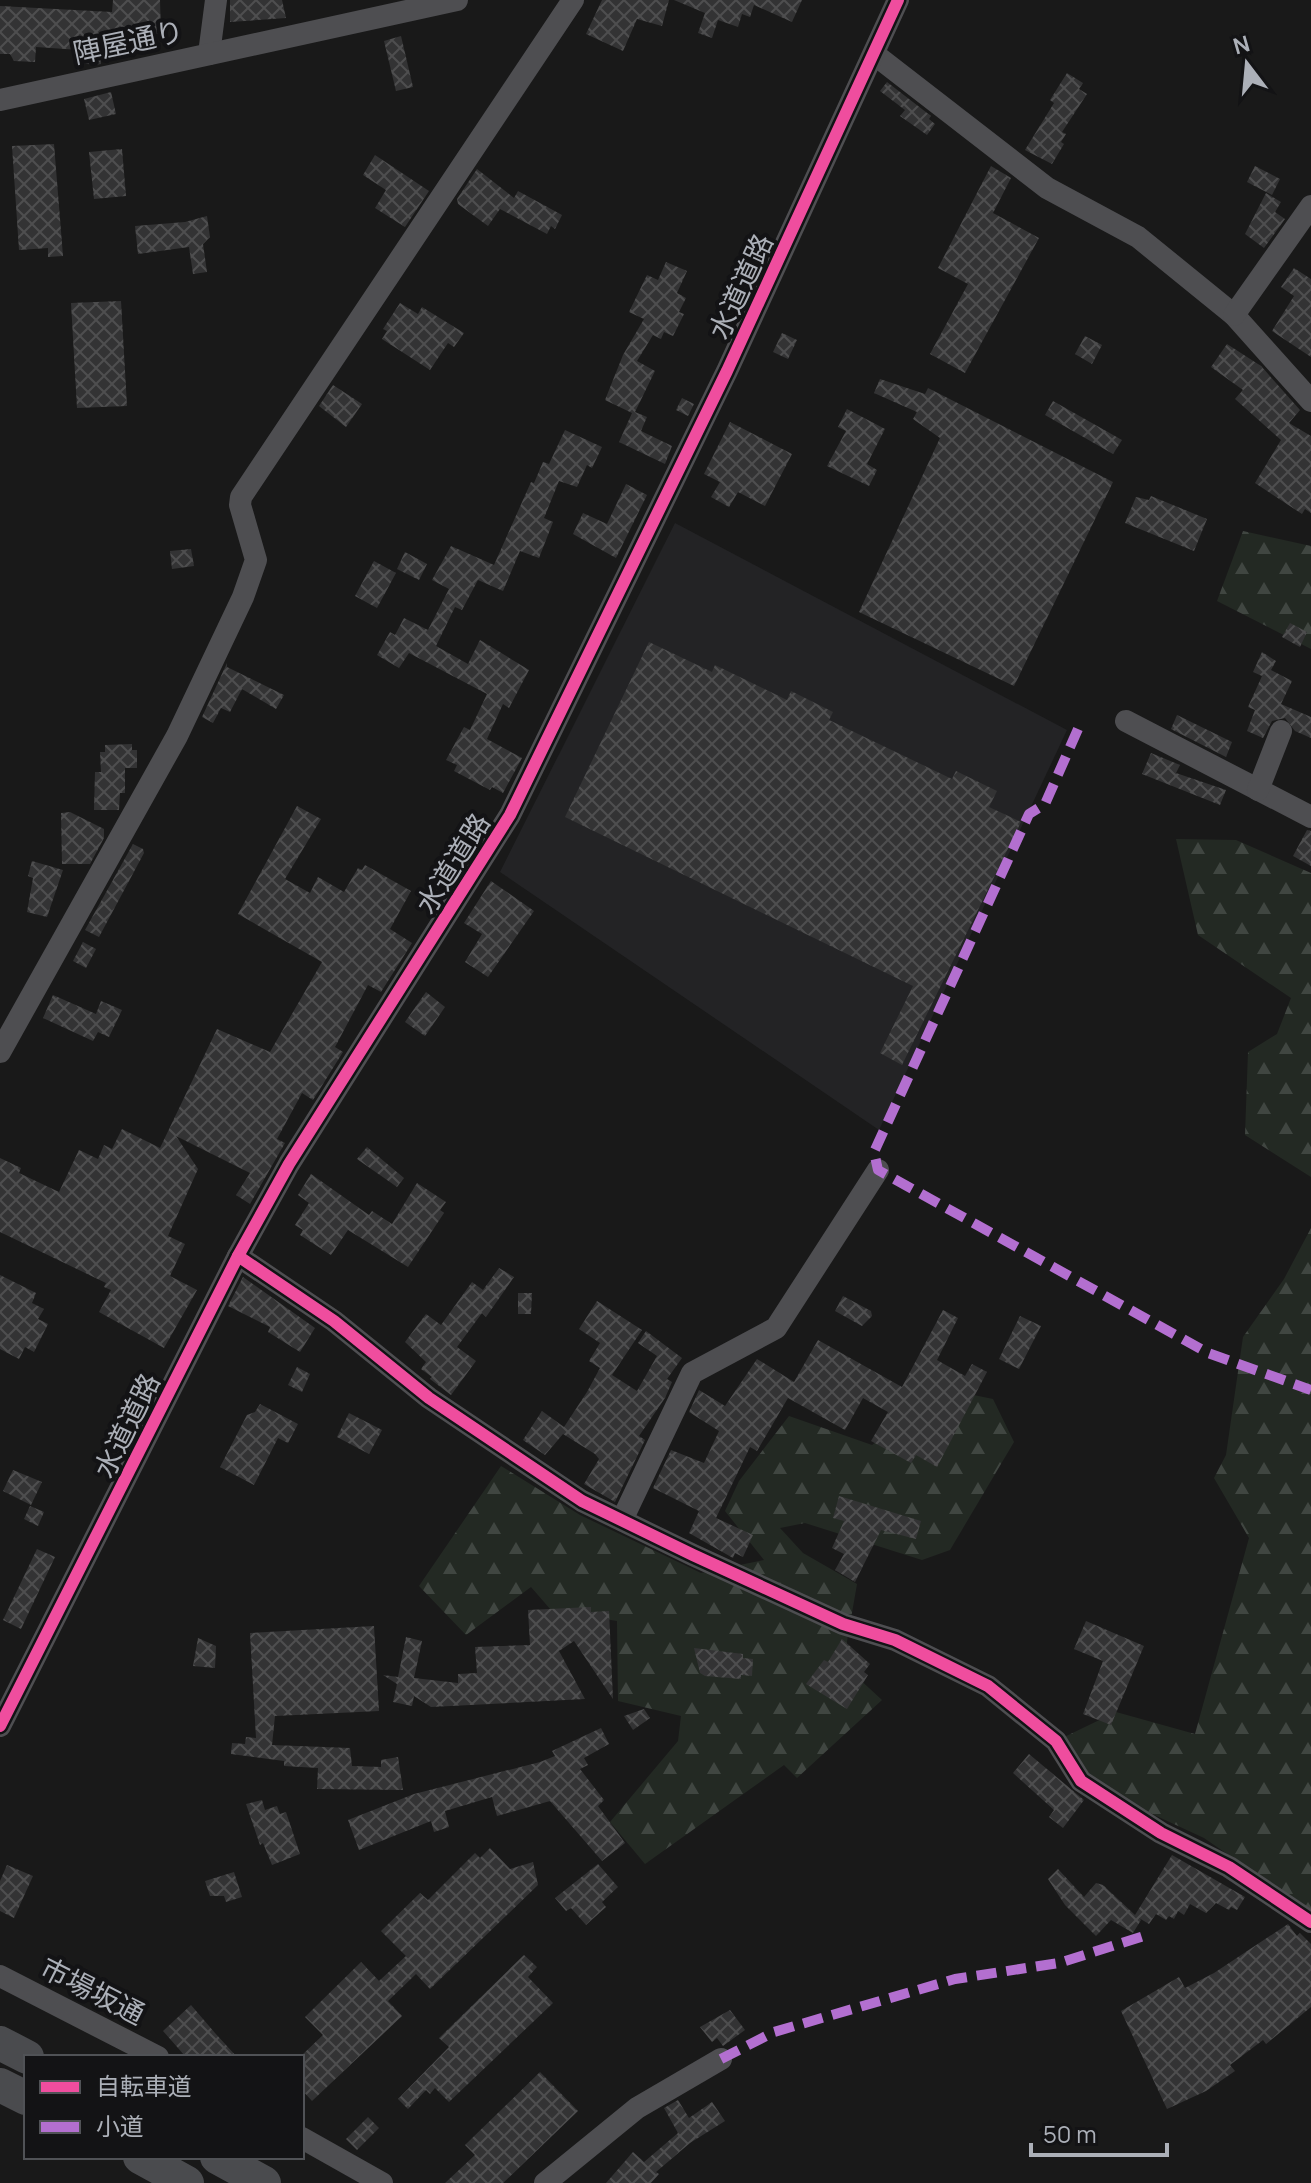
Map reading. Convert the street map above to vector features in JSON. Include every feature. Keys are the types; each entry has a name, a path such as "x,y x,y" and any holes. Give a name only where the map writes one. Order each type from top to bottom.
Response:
{"highway":[{"path":"0,2043 24,2055"},
{"path":"0,2085 24,2097"},
{"path":"144,2159 187,2183"},
{"path":"221,2159 264,2183"}],"street":[{"path":"209,54 216,0"},
{"name":"陣屋通り","path":"0,100 457,0"},
{"path":"0,1052 177,736 243,597 256,560 240,505 241,497 573,0"},
{"name":"水道道路","path":"0,1726 238,1256 289,1164 510,815 727,371 898,0"},
{"path":"874,54 1047,188 1138,237 1234,315 1311,401"},
{"path":"1234,315 1311,206"},
{"path":"1126,721 1311,817"},
{"path":"1258,790 1281,731"},
{"path":"622,1520 692,1373 776,1328 878,1170"},
{"path":"238,1256 334,1321 429,1398 582,1501 843,1624 895,1640 988,1686 1056,1741 1081,1781 1161,1833 1229,1867 1311,1922"},
{"name":"市場坂通","path":"0,1976 154,2055"},
{"path":"545,2183 637,2108 721,2059"},
{"path":"304,2139 382,2183"}],"shaded area":[{"path":"675,523 1067,730 879,1130 500,872"}],"green space":[{"path":"1243,531 1311,546 1311,649 1217,601"},
{"path":"1176,839 1236,840 1311,873 1311,1177 1245,1135 1248,1052 1277,1034 1291,998 1198,935"},
{"path":"1311,1228 1311,1912 1204,1838 1081,1781 1056,1741 1116,1712 1195,1734 1249,1538 1214,1478 1226,1455 1243,1337 1284,1279"},
{"path":"949,1390 993,1399 1014,1442 950,1550 922,1560 805,1523 780,1528 803,1553 857,1584 843,1664 882,1700 797,1778 784,1765 645,1864 610,1822 678,1741 681,1716 618,1701 617,1621 551,1610 531,1587 466,1635 419,1586 501,1466 580,1515 701,1573 764,1560 725,1511 739,1481 789,1416 872,1445"}],"building":[{"path":"113,0 160,0 161,34 130,34 126,58 101,57 101,64 96,65 79,63 80,50 36,47 35,62 14,61 10,54 0,54 0,6 112,12"},
{"path":"230,0 282,0 286,18 230,22"},
{"path":"602,0 669,0 662,26 637,19 623,51 586,34"},
{"path":"674,0 802,0 792,22 754,5 750,17 742,14 738,27 718,20 712,38 698,33 705,13"},
{"path":"401,36 413,87 396,91 384,41"},
{"path":"1067,73 1083,83 1079,89 1087,94 1062,132 1066,134 1061,142 1064,144 1052,164 1025,150 1054,103 1050,100"},
{"path":"887,82 931,116 929,119 935,124 927,135 900,116 905,110 880,91"},
{"path":"111,92 116,114 89,120 84,99"},
{"path":"54,144 63,256 48,257 48,248 19,250 12,146"},
{"path":"122,149 126,196 94,199 89,152"},
{"path":"375,155 429,191 405,227 375,208 386,190 363,175"},
{"path":"991,166 1011,178 993,213 1039,238 965,373 930,354 968,284 938,268"},
{"path":"1255,166 1280,179 1272,195 1247,182"},
{"path":"477,169 514,198 518,191 562,215 555,229 551,226 547,234 500,209 488,226 458,204 457,199"},
{"path":"1266,193 1281,202 1275,212 1285,219 1264,248 1245,234"},
{"path":"207,216 210,237 203,244 207,272 193,274 189,247 138,254 135,226 185,222"},
{"path":"666,262 687,271 677,293 686,298 679,312 684,314 673,336 664,332 661,339 653,335 637,361 655,371 635,412 647,417 641,431 672,446 665,464 619,442 632,413 605,400 623,355 644,319 629,312 647,275 658,280"},
{"path":"1294,268 1311,279 1311,357 1272,331 1294,296 1281,287"},
{"path":"121,301 127,406 77,408 71,303"},
{"path":"400,303 418,314 422,307 464,333 454,347 448,343 430,370 382,339 387,331 383,329"},
{"path":"782,333 797,340 788,359 773,352"},
{"path":"1085,336 1102,345 1092,364 1075,354"},
{"path":"1227,344 1261,366 1300,410 1289,423 1311,436 1311,513 1305,509 1302,514 1255,483 1281,440 1235,399 1243,390 1211,367"},
{"path":"880,379 925,394 928,388 1113,482 1014,686 859,612 940,438 913,419 917,412 874,393"},
{"path":"333,385 362,404 346,427 319,406"},
{"path":"682,398 694,404 688,416 676,410"},
{"path":"1053,401 1122,440 1113,454 1045,415"},
{"path":"847,409 885,429 867,464 877,470 869,486 827,466 846,431 838,427"},
{"path":"730,422 792,454 765,506 738,492 729,507 711,497 720,482 704,474"},
{"path":"565,430 602,447 592,468 587,465 577,487 559,481 544,518 553,522 539,558 520,551 503,591 478,580 462,610 455,607 436,646 468,664 480,640 529,670 509,708 503,704 487,739 522,758 503,793 492,787 490,790 454,771 457,765 446,760 464,727 470,730 487,694 409,653 399,668 377,655 390,632 395,635 404,618 428,630 449,589 432,580 451,546 494,565 531,482 534,483 543,462 549,464"},
{"path":"626,484 647,495 616,558 573,534 583,513 607,524"},
{"path":"1151,496 1207,519 1194,551 1125,523 1136,497 1149,500"},
{"path":"191,549 194,566 172,569 170,551"},
{"path":"405,552 427,564 419,580 397,569"},
{"path":"374,561 396,573 377,608 355,596"},
{"path":"1290,623 1307,632 1300,647 1282,637"},
{"path":"649,642 712,672 715,665 787,700 791,691 833,712 829,720 952,779 956,771 997,791 989,807 1021,822 902,1065 880,1053 913,986 565,817"},
{"path":"1262,652 1276,661 1271,670 1292,681 1281,704 1311,717 1311,738 1295,731 1285,718 1272,721 1263,738 1247,731 1255,710 1248,707 1262,676 1253,672"},
{"path":"227,663 227,667 284,695 276,709 242,689 230,712 221,708 213,723 202,717"},
{"path":"1177,715 1232,742 1226,757 1171,729"},
{"path":"132,744 132,750 137,750 137,768 125,768 125,793 120,793 119,810 94,810 95,772 101,772 100,752 105,752 105,745"},
{"path":"1151,753 1180,765 1176,773 1226,790 1220,805 1142,774"},
{"path":"297,806 321,819 285,879 310,893 318,877 344,892 358,868 362,870 365,865 411,891 390,929 412,943 381,992 368,985 335,1047 343,1052 313,1100 302,1093 277,1139 285,1143 250,1204 236,1195 250,1173 176,1136 198,1169 168,1236 185,1244 170,1276 197,1290 164,1348 99,1312 111,1290 104,1287 106,1283 0,1232 0,1158 21,1168 19,1173 59,1192 79,1150 98,1159 104,1145 112,1149 122,1129 160,1148 217,1029 270,1052 322,962 238,914"},
{"path":"70,812 104,829 104,838 90,864 62,864 61,813"},
{"path":"1307,830 1311,831 1311,866 1293,856"},
{"path":"133,844 143,849 144,853 99,937 85,930"},
{"path":"32,861 63,870 47,917 27,912 33,878 28,876"},
{"path":"491,881 534,911 488,977 465,962 482,934 464,923"},
{"path":"83,942 96,949 86,968 73,961"},
{"path":"426,992 445,1007 425,1036 405,1022"},
{"path":"53,995 96,1014 101,1001 122,1010 109,1037 98,1032 93,1041 43,1018"},
{"path":"367,1147 404,1178 397,1187 357,1159"},
{"path":"311,1174 369,1215 372,1211 392,1224 417,1183 446,1202 440,1210 444,1213 408,1267 348,1230 331,1255 300,1235 303,1230 295,1225 309,1203 298,1195"},
{"path":"499,1268 514,1277 486,1317 482,1313 457,1347 476,1361 451,1395 421,1369 426,1362 405,1342 426,1314 441,1325 472,1282 483,1290"},
{"path":"0,1275 36,1293 32,1303 44,1309 38,1319 48,1324 34,1352 25,1347 19,1359 0,1349"},
{"path":"243,1277 315,1328 300,1352 268,1332 270,1327 228,1306"},
{"path":"518,1293 532,1293 531,1314 518,1314"},
{"path":"843,1296 871,1311 872,1316 862,1326 835,1311"},
{"path":"597,1301 642,1330 612,1375 637,1391 657,1356 638,1343 646,1331 682,1358 667,1379 672,1382 665,1398 639,1436 645,1440 615,1502 584,1484 599,1459 595,1454 563,1434 545,1455 523,1440 542,1411 564,1427 600,1368 589,1361 600,1343 579,1329"},
{"path":"943,1310 958,1318 937,1360 965,1376 972,1364 987,1372 937,1467 916,1455 911,1463 871,1441 888,1412 863,1398 845,1430 788,1398 757,1451 750,1447 716,1518 753,1535 743,1557 735,1553 733,1558 689,1533 699,1511 653,1488 671,1450 704,1463 719,1431 689,1412 699,1390 725,1406 757,1359 794,1382 818,1340 902,1387"},
{"path":"1020,1316 1041,1326 1019,1369 999,1359"},
{"path":"297,1367 310,1374 302,1392 288,1385"},
{"path":"260,1404 298,1424 288,1443 278,1438 254,1485 220,1467 247,1415 255,1412"},
{"path":"349,1413 382,1430 369,1454 337,1437"},
{"path":"13,1470 42,1482 31,1505 3,1491"},
{"path":"839,1496 921,1521 916,1539 881,1530 855,1582 835,1570 844,1554 832,1548 844,1521 833,1518"},
{"path":"30,1506 44,1512 38,1526 24,1519"},
{"path":"37,1549 55,1557 21,1629 3,1620"},
{"path":"591,1607 591,1612 609,1611 613,1699 574,1641 559,1651 585,1699 431,1707 414,1696 412,1706 393,1702 397,1684 383,1675 398,1677 406,1637 422,1641 414,1678 458,1683 458,1674 477,1673 475,1647 530,1645 528,1610"},
{"path":"1086,1621 1144,1646 1111,1725 1083,1714 1103,1661 1074,1649"},
{"path":"374,1626 379,1711 275,1716 272,1745 350,1748 352,1766 381,1767 381,1760 398,1757 403,1790 317,1789 318,1768 284,1766 284,1761 231,1754 232,1743 245,1744 246,1737 256,1738 250,1633"},
{"path":"198,1638 216,1646 215,1668 193,1666"},
{"path":"842,1639 870,1664 864,1672 868,1675 847,1709 806,1684 824,1660 828,1662"},
{"path":"694,1648 743,1654 743,1658 753,1659 752,1676 741,1675 741,1679 705,1676 700,1673"},
{"path":"644,1709 650,1718 633,1730 624,1716"},
{"path":"601,1728 609,1744 584,1758 588,1765 580,1769 604,1800 598,1806 625,1843 602,1861 550,1801 497,1816 492,1797 445,1811 449,1827 434,1832 431,1821 359,1850 348,1820 414,1794 540,1762 555,1756 552,1751"},
{"path":"1029,1754 1084,1800 1063,1828 1049,1817 1054,1810 1013,1773"},
{"path":"262,1800 265,1810 277,1806 280,1814 286,1812 300,1854 272,1865 263,1843 260,1845 246,1804"},
{"path":"490,1848 510,1869 533,1862 538,1885 430,1989 416,1974 388,2001 402,2016 312,2101 304,2092 302,2055 323,2035 305,2017 361,1962 379,1981 406,1956 381,1931 420,1893 428,1900 475,1853 480,1858"},
{"path":"1172,1855 1245,1897 1237,1910 1231,1907 1229,1910 1216,1903 1206,1913 1190,1904 1184,1915 1178,1911 1174,1919 1169,1916 1166,1920 1156,1914 1149,1924 1139,1918 1141,1920 1133,1933 1111,1920 1096,1936 1065,1905 1048,1879 1058,1869 1084,1897 1096,1883 1103,1885 1135,1915"},
{"path":"598,1864 618,1887 602,1902 606,1907 586,1925 571,1908 566,1911 555,1898"},
{"path":"7,1865 33,1876 14,1918 0,1911 0,1881"},
{"path":"234,1872 242,1897 226,1902 224,1896 210,1896 205,1881"},
{"path":"1288,1924 1297,1936 1300,1933 1311,1944 1311,2007 1266,2044 1263,2040 1230,2065 1235,2071 1206,2091 1167,2109 1121,2011 1179,1977 1185,1988 1214,1973"},
{"path":"524,1955 537,1967 528,1977 553,2003 449,2102 435,2088 430,2094 426,2090 408,2109 398,2099 449,2047 439,2038"},
{"path":"191,2005 235,2055 184,2055 163,2031"},
{"path":"730,2010 745,2030 723,2046 717,2038 712,2042 700,2027"},
{"path":"540,2072 578,2111 503,2183 445,2183 475,2155 465,2145"},
{"path":"678,2100 689,2118 712,2102 725,2121 690,2143 656,2172 659,2174 651,2183 606,2183 633,2152 644,2162 678,2133 664,2108"},
{"path":"368,2117 379,2128 357,2150 346,2139"}],"marked path":[{"path":"1078,729 1045,804 1029,814 874,1152 878,1170 1208,1353 1311,1390"},
{"path":"721,2059 774,2032 955,1979 1059,1963 1150,1934"}],"cycle path":[{"path":"0,1726 238,1256 289,1164 510,815 727,371 898,0"},
{"path":"238,1256 334,1321 429,1398 582,1501 843,1624 895,1640 988,1686 1056,1741 1081,1781 1161,1833 1229,1867 1311,1922"}]}
